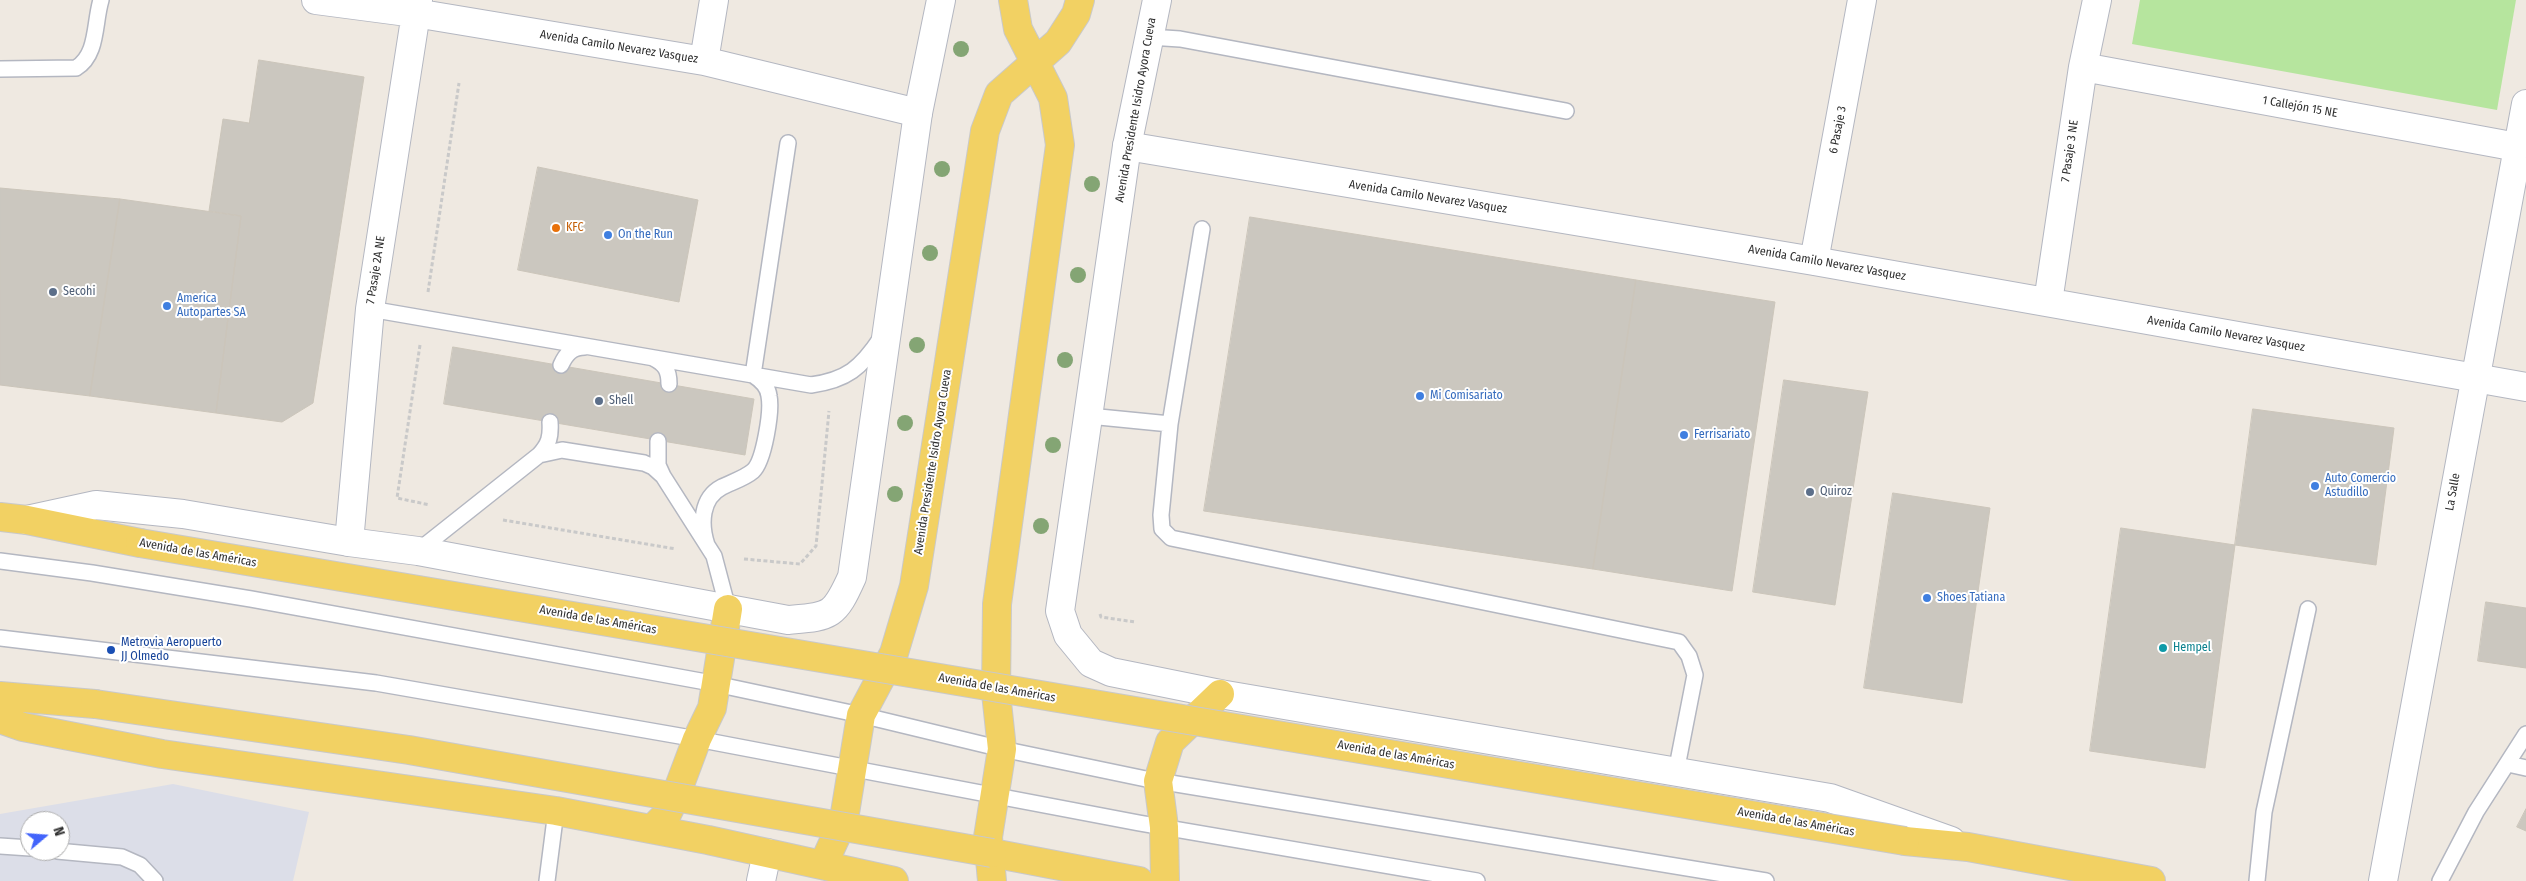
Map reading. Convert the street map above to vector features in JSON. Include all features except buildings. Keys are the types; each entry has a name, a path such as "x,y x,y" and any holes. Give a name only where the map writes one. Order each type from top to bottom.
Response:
{"main road":[{"path":"992,881 988,837 1002,749 996,693 997,604 1060,145 1052,98 1018,29 1013,0"},
{"name":"Avenida Presidente Isidro Ayora Cueva","path":"824,865 844,819 861,715 894,653 914,586 985,131 999,94 1058,42 1076,14 1080,0"},
{"name":"Avenida de las Américas","path":"0,517 27,520 140,543 1905,841 1968,847 2151,881"},
{"path":"652,830 667,814 697,739 712,708 728,609"},
{"path":"1165,881 1164,827 1158,781 1170,742 1220,694"},
{"path":"0,696 95,704 408,750 1139,881"},
{"path":"0,719 23,727 162,754 556,811 767,853 894,881"}],"street":[{"name":"Avenida Camilo Nevarez Vasquez","path":"316,0 416,7 704,60 918,113"},
{"path":"704,60 714,0"},
{"path":"889,324 918,113 941,0"},
{"name":"Avenida Presidente Isidro Ayora Cueva","path":"1068,635 1060,611 1127,146 1156,0"},
{"name":"6 Pasaje 3","path":"1814,261 1862,0"},
{"name":"7 Pasaje 3 NE","path":"2048,302 2083,67 2097,0"},
{"name":"7 Pasaje 2A NE","path":"349,542 370,309 416,7"},
{"name":"1 Callejón 15 NE","path":"2083,67 2517,147"},
{"name":"La Salle","path":"2383,881 2474,378 2526,104"},
{"name":"Avenida Camilo Nevarez Vasquez","path":"1127,146 1814,261 2526,387"},
{"name":"Avenida de las Américas","path":"27,520 96,505 184,514 349,542 418,551 788,620 822,617 839,604 852,577 889,324"},
{"name":"Avenida de las Américas","path":"1068,635 1091,663 1110,672 1220,694 1830,798 1968,847"},
{"path":"761,881 767,853"}],"lane":[{"path":"0,69 76,68 85,63 92,50 101,0"},
{"path":"1149,37 1180,39 1566,111"},
{"path":"754,375 788,143"},
{"path":"1202,229 1170,424 1161,515 1162,529 1171,538 1679,642 1689,656 1695,675 1676,772"},
{"path":"370,309 812,386 831,382 852,373 870,356 889,324"},
{"path":"561,365 565,356 571,351 578,347 589,346"},
{"path":"653,358 666,367 669,374 669,384"},
{"path":"707,545 702,532 709,498 722,487 753,471 762,454 769,394 760,380 754,375"},
{"path":"1089,416 1170,424"},
{"path":"418,551 539,455 548,445 551,436 550,422"},
{"path":"658,441 658,465 663,476 714,556 728,609"},
{"path":"539,455 562,450 644,463 653,467 663,476"},
{"path":"0,561 92,573 251,599 716,684 861,715 1002,749 1158,781 1766,881"},
{"path":"2257,881 2264,812 2308,609"},
{"path":"0,638 376,683 697,739 1164,827 1477,881"},
{"path":"2440,881 2476,812 2526,734"},
{"path":"2508,764 2526,768"},
{"path":"547,881 556,811"},
{"path":"0,846 20,847"},
{"path":"70,852 122,857 140,865 155,881"}],"shaded area":[{"path":"173,784 309,812 293,881 0,881 0,814"}],"green space":[{"path":"2140,0 2516,0 2497,110 2132,44"}],"place":[{"name":"KFC","path":"556,228"},
{"name":"On the Run","path":"608,235"},
{"name":"Secohi","path":"53,292"},
{"name":"America Autopartes SA","path":"167,306"},
{"name":"Mi Comisariato","path":"1420,396"},
{"name":"Shell","path":"599,401"},
{"name":"Ferrisariato","path":"1684,435"},
{"name":"Auto Comercio Astudillo","path":"2315,486"},
{"name":"Quiroz","path":"1810,492"},
{"name":"Shoes Tatiana","path":"1927,598"},
{"name":"Hempel","path":"2163,648"},
{"name":"Metrovia Aeropuerto JJ Olmedo","path":"111,650"}]}
